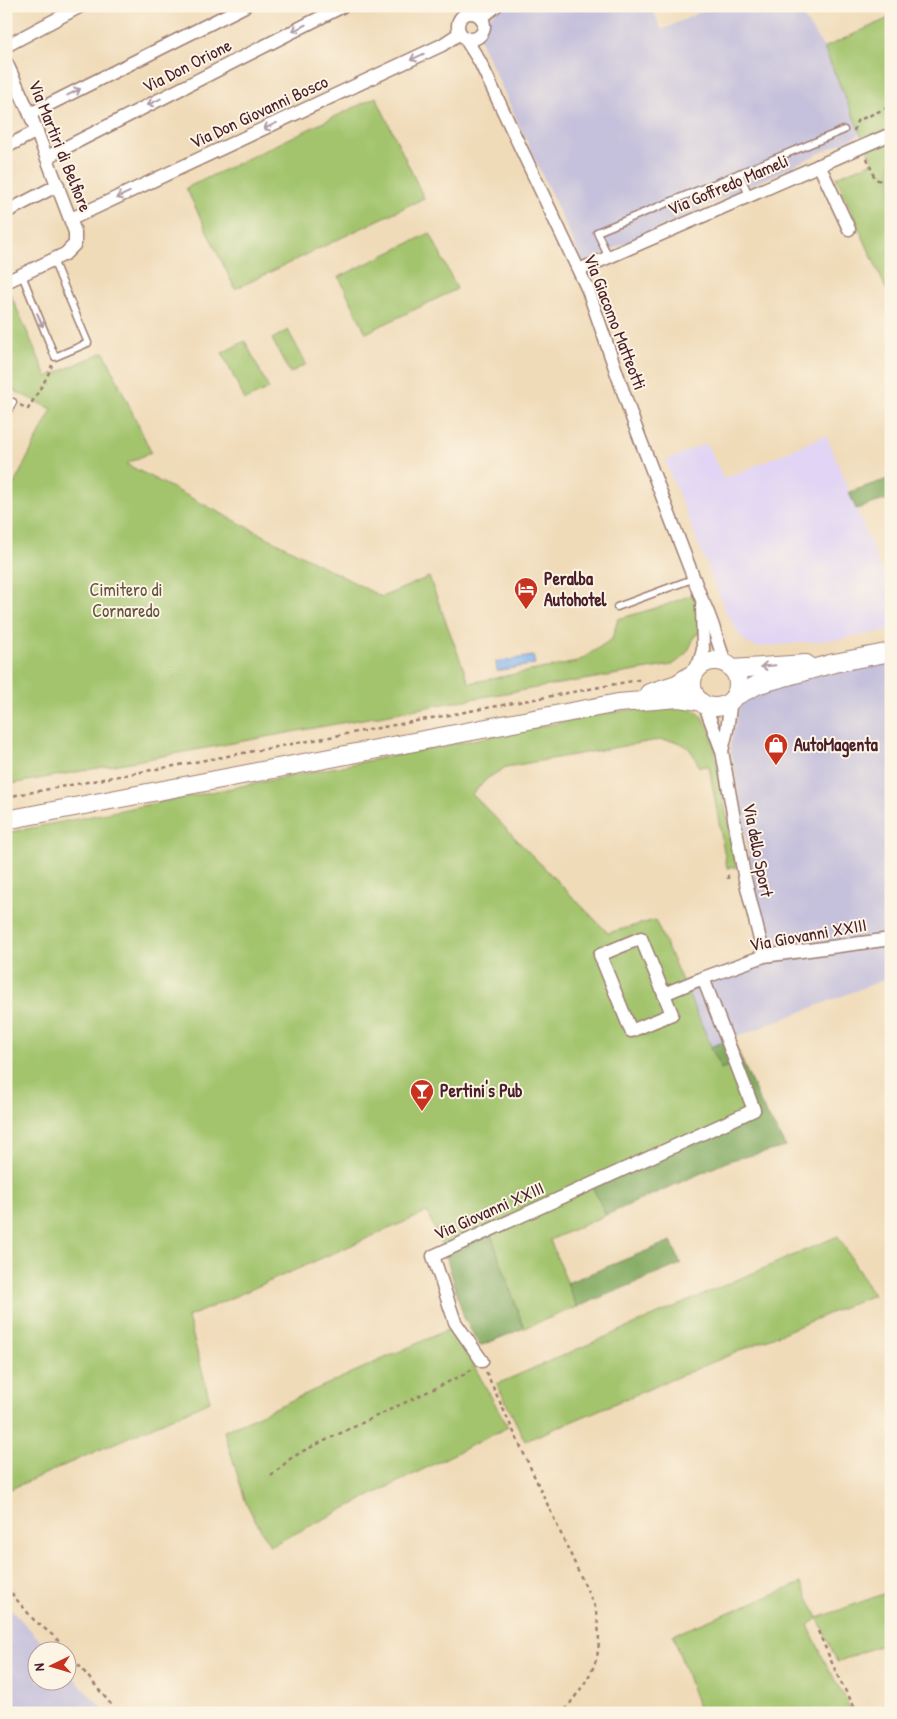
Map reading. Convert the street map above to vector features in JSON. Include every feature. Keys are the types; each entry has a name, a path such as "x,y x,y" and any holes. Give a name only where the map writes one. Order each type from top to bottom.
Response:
{"street":[{"path":"6,46 81,6"},
{"path":"30,114 245,6"},
{"name":"Via Don Orione","path":"47,157 342,6"},
{"path":"476,13 484,24 481,35 474,39 462,35 458,25 461,12 476,13 496,6"},
{"name":"Via Giacomo Matteotti","path":"462,35 480,62 588,290 634,423 702,600 709,612 717,643 729,666"},
{"name":"Via Don Giovanni Bosco","path":"71,220 462,35"},
{"name":"Via Giacomo Matteotti","path":"480,62 481,35"},
{"name":"Via Martiri di Belfiore","path":"6,62 37,131 75,232 75,244 65,254 53,260"},
{"path":"6,147 37,131"},
{"name":"Via Goffredo Mameli","path":"579,270 819,165 858,143 891,134"},
{"path":"819,165 849,229"},
{"path":"6,212 58,185"},
{"path":"6,282 53,260"},
{"name":"Via Giacomo Matteotti","path":"696,670 703,650 702,600"},
{"path":"6,820 618,703 672,698 687,699 719,707 759,684 834,663 891,652"},
{"path":"618,703 669,687 712,661 719,661 729,666 736,675 738,682 737,690 733,699"},
{"path":"729,666 834,663"},
{"path":"696,670 692,680 692,688 694,695 702,703"},
{"name":"Via dello Sport","path":"722,750 733,699"},
{"name":"Via dello Sport","path":"702,703 722,750 744,875 764,956"},
{"path":"641,938 664,994 672,1014 631,1031 600,955 641,938"},
{"name":"Via Giovanni XXIII","path":"664,994 764,956 891,939"},
{"name":"Via Giovanni XXIII","path":"482,1362 456,1322 433,1256 754,1110 702,978"}],"lane":[{"path":"608,256 597,232 844,130"},
{"path":"739,173 749,195"},
{"path":"22,274 55,357 88,342 53,260"},
{"path":"6,414 12,402"},
{"path":"617,606 695,578"}],"path":[{"path":"891,106 857,121 854,130 875,179 891,184"},
{"path":"12,402 28,409 47,377 55,357"},
{"path":"6,790 8,797 647,678"},
{"path":"728,878 728,876 733,875 734,871"},
{"path":"272,1476 290,1460 303,1452 464,1374 482,1362 588,1588 599,1624 600,1643 592,1673 563,1713"},
{"path":"6,1587 34,1620 59,1642"},
{"path":"818,1631 840,1682 858,1713"},
{"path":"78,1665 118,1713"}],"shaded area":[{"path":"502,6 651,6 662,30 713,6 796,6 824,48 861,134 583,263 475,29"},
{"path":"826,435 891,593 891,630 839,639 758,647 748,644 740,636 725,610 665,461 706,443 724,479"},
{"path":"891,660 891,977 711,1047 682,981 766,953 730,746 740,705 753,691 843,669"},
{"path":"8,1606 42,1642 28,1642 28,1692 78,1692 78,1682 106,1713 6,1713 6,1607"}],"green space":[{"path":"891,17 891,300 836,177 873,162 824,48"},
{"path":"376,97 424,198 235,289 186,188"},
{"path":"430,233 457,289 366,333 339,277"},
{"name":"Cimitero di Cornaredo","path":"10,293 47,377 104,352 151,452 126,464 382,597 429,577 469,683 577,662 612,639 618,619 663,606 694,594 697,601 700,633 694,636 689,649 672,665 476,698 6,785 6,500 52,409 6,387 6,295"},
{"path":"288,330 306,364 290,373 272,339"},
{"path":"245,341 269,389 245,400 222,353"},
{"path":"891,478 891,498 856,509 849,492"},
{"path":"668,704 696,711 704,720 712,735 736,867 727,868 709,766 699,767 687,747 675,741 652,741 506,767 488,778 472,794 608,933 655,920 721,1068 730,1064 751,1116 592,1186 606,1215 550,1240 577,1307 524,1328 490,1232 445,1252 427,1212 188,1317 210,1401 6,1491 6,833 608,713"},
{"path":"732,1038 762,1106 786,1147 731,1160 606,1215 592,1186 751,1116 730,1065 721,1069 711,1047"},
{"path":"490,1232 524,1328 480,1346 464,1318 445,1252"},
{"path":"838,1236 873,1295 525,1441 497,1384"},
{"path":"671,1241 681,1264 577,1307 567,1283"},
{"path":"449,1329 470,1359 508,1427 270,1546 246,1503 224,1431"},
{"path":"801,1583 818,1618 808,1625 825,1662 853,1713 700,1713 673,1635"},
{"path":"891,1591 891,1641 837,1662 818,1618"}],"water":[{"path":"533,656 535,664 497,671 496,662"}],"place":[{"name":"Peralba Autohotel","path":"526,610"},
{"name":"AutoMagenta","path":"776,766"},
{"name":"Pertini's Pub","path":"422,1112"}]}
